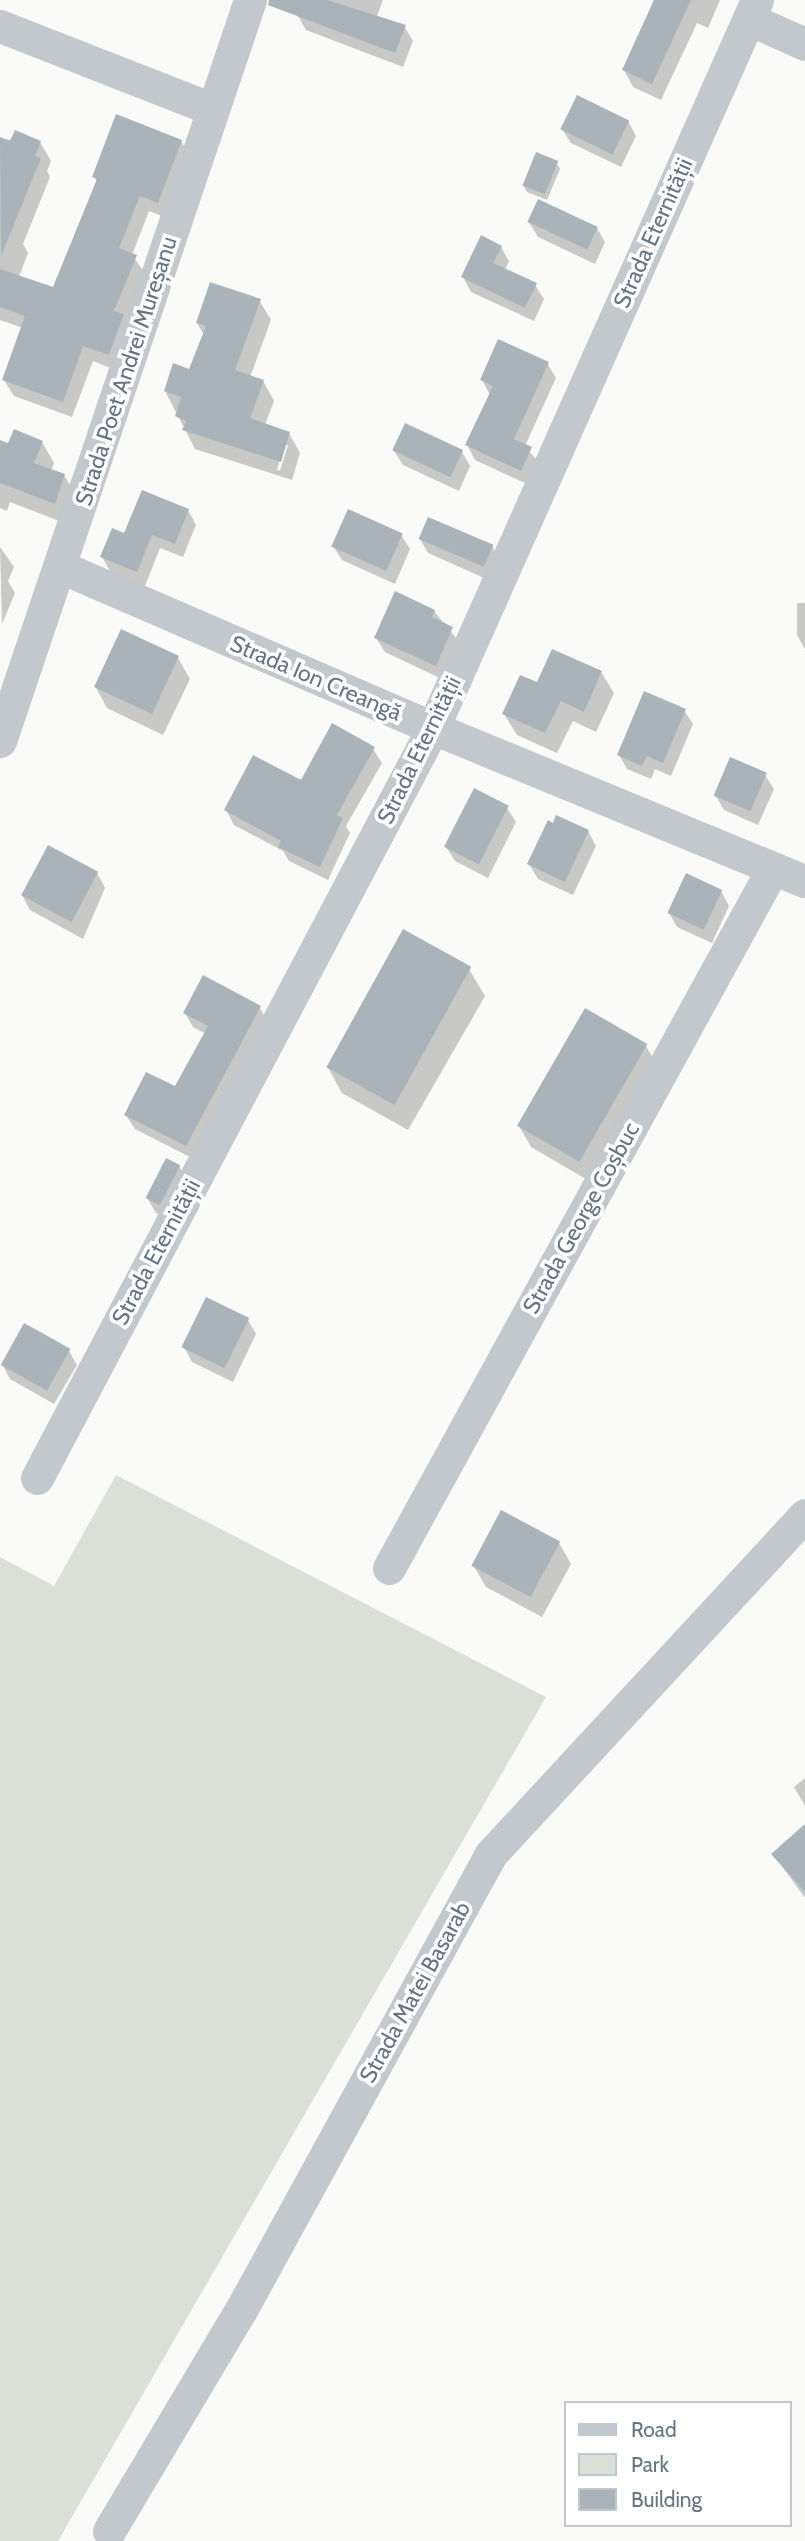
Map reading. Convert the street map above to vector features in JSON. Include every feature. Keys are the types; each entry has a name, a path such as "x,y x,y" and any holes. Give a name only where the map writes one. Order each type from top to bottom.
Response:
{"street":[{"name":"Strada Poet Andrei Mureșanu","path":"0,741 61,567 250,0"},
{"path":"752,10 805,44"},
{"name":"Strada Eternității","path":"37,1478 433,729 752,10"},
{"path":"0,26 212,109"},
{"name":"Strada Ion Creangă","path":"61,567 433,729 805,881"},
{"name":"Strada George Coșbuc","path":"389,1568 773,868"},
{"name":"Strada Matei Basarab","path":"109,2531 241,2310 491,1854 805,1515"}],"green space":[{"path":"116,1475 546,1697 58,2541 0,2541 0,1557 54,1586"}],"building":[{"path":"269,0 327,0 406,25 395,53 268,5"},
{"path":"654,0 691,0 652,84 622,70"},
{"path":"577,95 629,120 612,155 560,129"},
{"path":"116,114 182,140 158,203 140,196 119,248 137,255 114,311 124,314 109,355 83,346 63,402 2,380 25,316 0,307 0,269 53,287 97,179 92,177"},
{"path":"15,130 41,141 35,156 41,158 1,256 0,137 10,141"},
{"path":"536,152 558,161 545,194 523,185"},
{"path":"538,199 598,227 587,250 527,222"},
{"path":"481,235 502,246 493,263 537,283 525,308 461,277"},
{"path":"210,282 261,299 235,370 264,380 250,418 290,432 281,462 182,430 186,421 175,416 181,397 164,391 173,363 189,369 206,326 196,323"},
{"path":"498,339 549,362 514,439 532,447 521,471 465,445 493,386 480,380"},
{"path":"405,423 463,450 450,477 392,450"},
{"path":"14,429 43,441 34,463 65,474 55,504 0,483 0,440 8,443"},
{"path":"142,490 189,509 175,544 152,535 137,572 100,557 112,528 124,533"},
{"path":"348,509 403,533 386,571 331,546"},
{"path":"428,517 493,545 484,567 419,539"},
{"path":"395,591 435,610 432,617 453,627 436,666 374,638"},
{"path":"121,629 179,656 152,714 94,687"},
{"path":"552,649 602,671 584,712 561,701 545,733 502,714 520,675 537,682"},
{"path":"644,691 686,709 663,763 647,756 642,766 617,755"},
{"path":"332,723 375,747 337,815 343,818 320,867 278,847 281,841 224,810 253,755 301,780"},
{"path":"730,757 767,773 750,811 714,796"},
{"path":"474,788 509,806 479,865 444,847"},
{"path":"556,815 589,830 565,882 527,864 548,820 553,823"},
{"path":"48,845 98,872 72,922 21,895"},
{"path":"686,873 722,890 704,930 667,913"},
{"path":"403,929 471,967 395,1105 326,1067"},
{"path":"203,975 261,1006 186,1146 124,1115 146,1072 175,1086 208,1026 183,1013"},
{"path":"585,1008 647,1044 579,1162 517,1126"},
{"path":"166,1158 180,1165 160,1205 146,1198"},
{"path":"206,1297 249,1318 225,1368 181,1347"},
{"path":"24,1323 70,1349 47,1391 1,1365"},
{"path":"501,1510 560,1541 531,1597 471,1566"},
{"path":"805,1824 805,1892 771,1854"}]}
